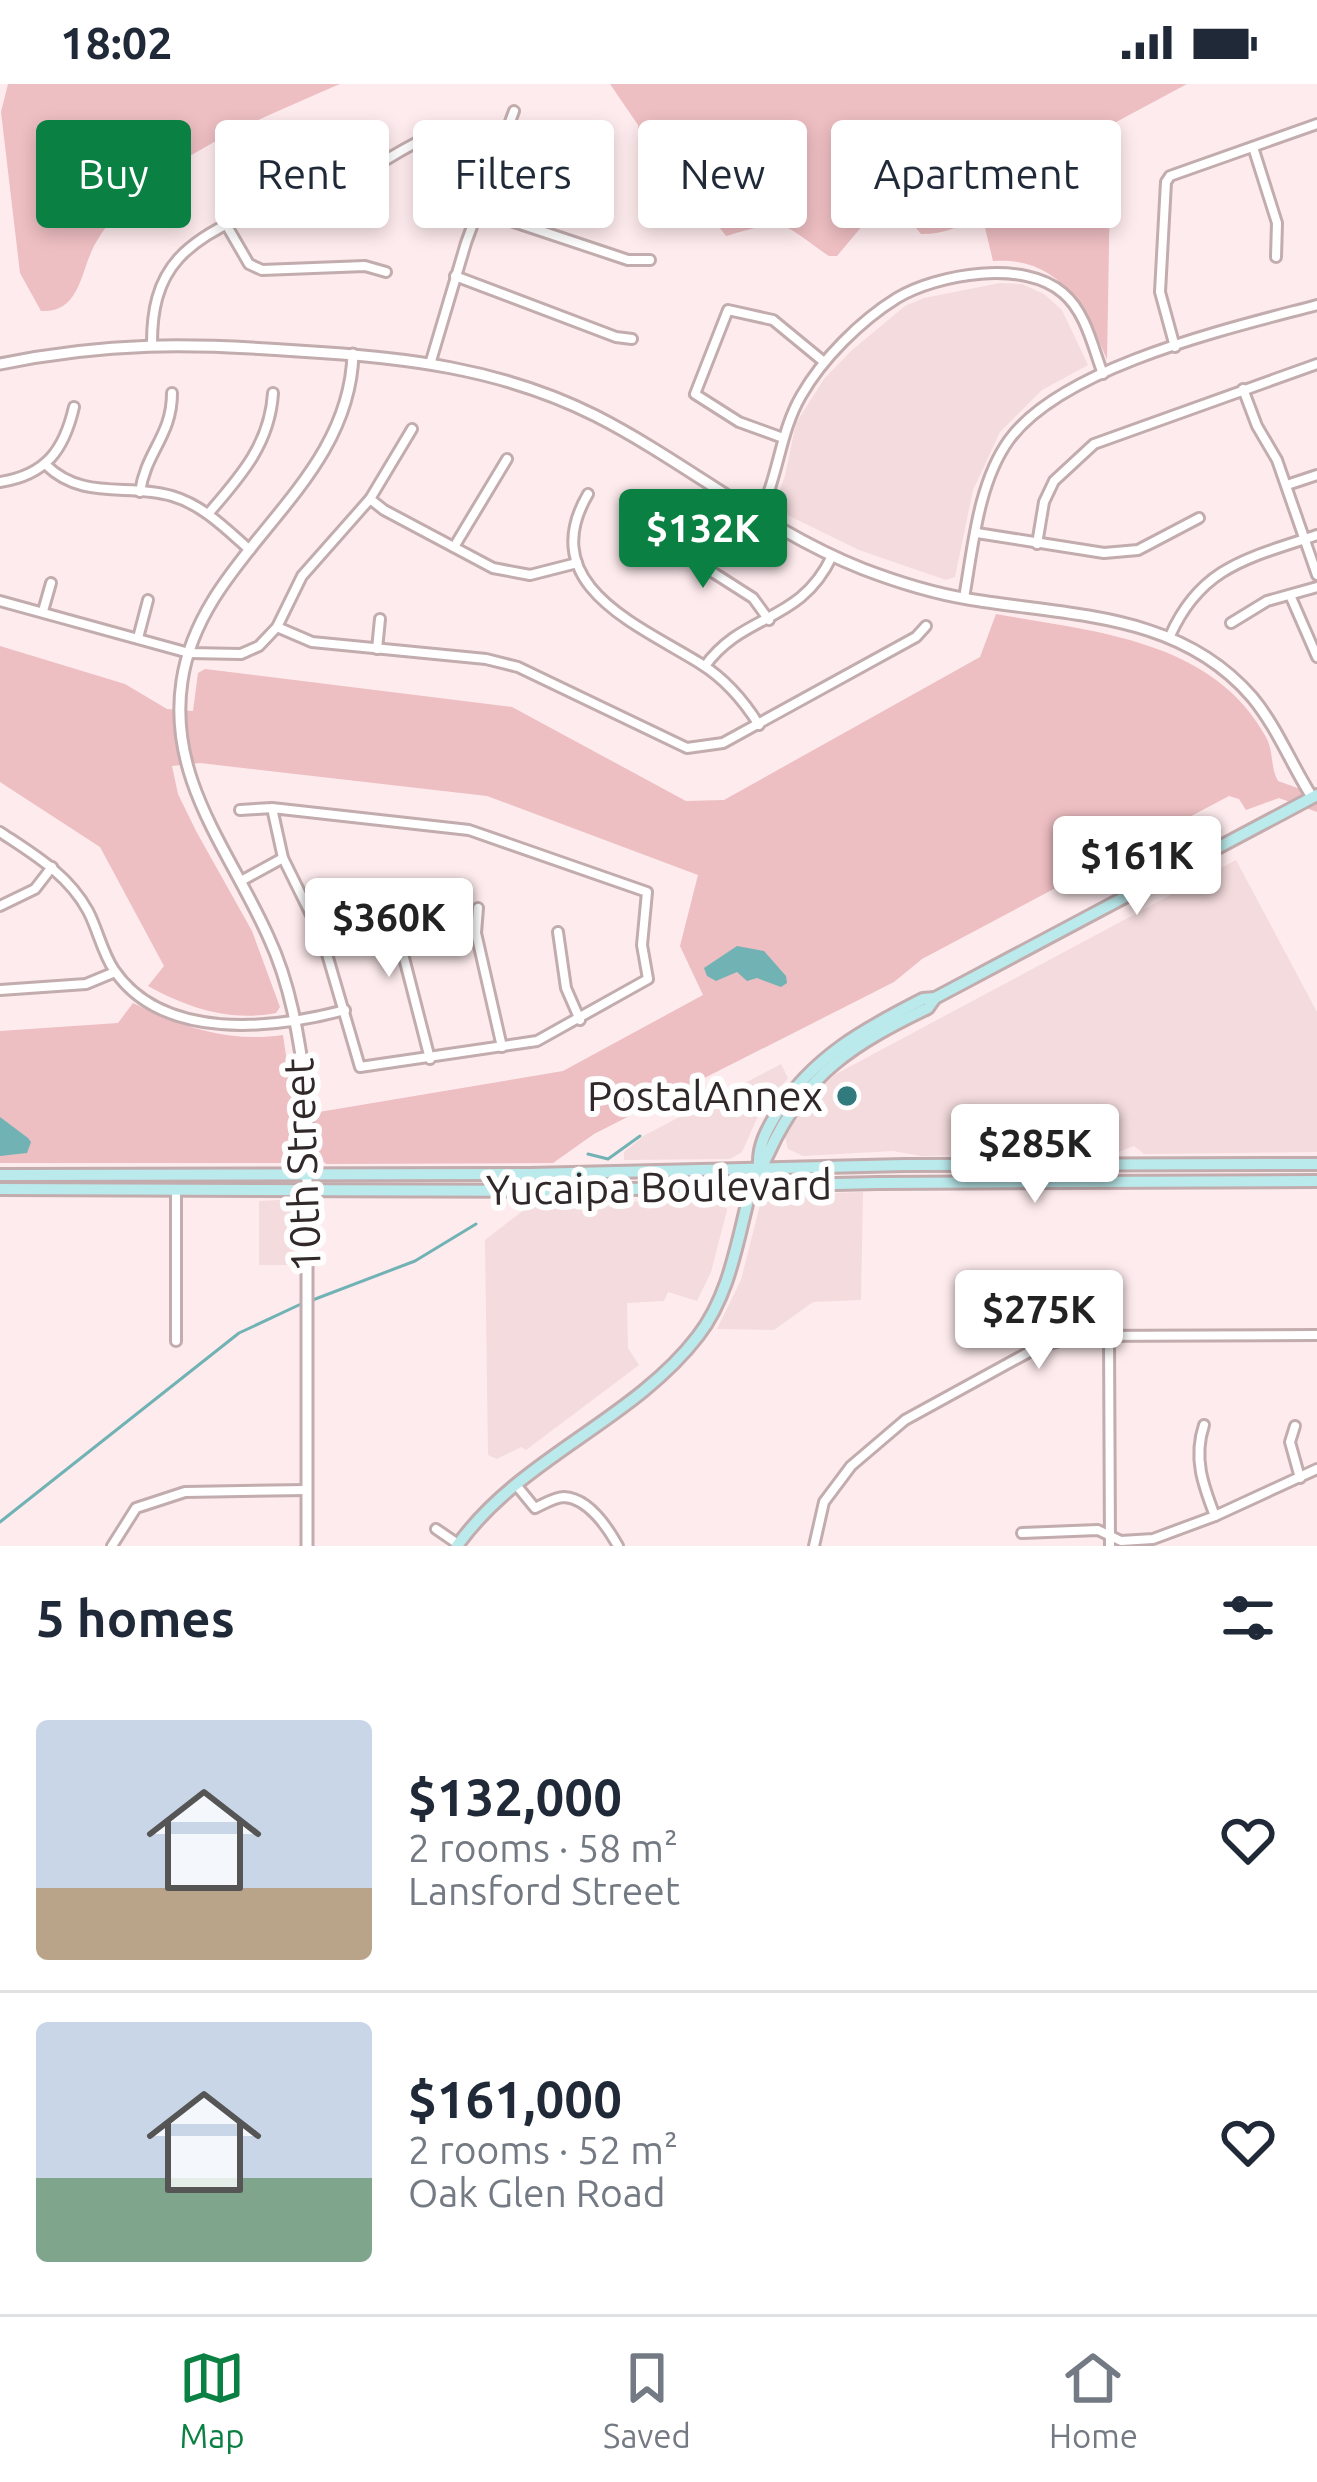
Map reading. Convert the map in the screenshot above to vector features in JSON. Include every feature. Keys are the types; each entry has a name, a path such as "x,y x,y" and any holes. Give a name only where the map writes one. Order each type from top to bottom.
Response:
{"main road":[{"path":"458,1545 487,1511 659,1376 700,1333 725,1286 759,1168 787,1116 825,1070 856,1046 928,1008 935,998 1316,800"},
{"name":"Yucaipa Boulevard","path":"0,1190 176,1189 759,1168 1317,1164"},
{"name":"Yucaipa Boulevard","path":"0,1175 559,1191 1317,1181"}],"street":[{"path":"511,120 514,111"},
{"path":"1174,347 1160,292 1166,182 1317,124"},
{"path":"1253,147 1277,223 1276,257"},
{"path":"152,344 155,304 172,267 191,247 224,228"},
{"path":"228,228 249,264 262,270 365,266 386,272"},
{"path":"431,362 471,228"},
{"path":"532,228 628,260 650,260"},
{"path":"758,518 801,394 824,362 899,297 1006,271 1032,275 1064,293 1082,319 1103,374"},
{"path":"454,276 616,338 632,339"},
{"path":"964,598 986,488 1009,440 1052,399 1174,347 1317,304"},
{"path":"783,438 739,422 695,394 728,310 773,320 824,362"},
{"path":"0,364 90,348 152,344 431,362 518,384 600,418 758,518 832,556 918,587 1114,620 1170,637 1249,693 1272,722 1316,800"},
{"name":"10th Street","path":"307,1546 307,1095 296,1023 284,974 198,802 183,755 179,710 189,653 203,619 326,452 348,389 353,354"},
{"path":"1037,544 1044,502 1054,481 1081,452 1317,364"},
{"path":"1243,388 1287,485 1317,574"},
{"path":"140,492 150,455 169,428 172,393"},
{"path":"208,514 259,448 273,393"},
{"path":"0,482 22,479 46,465 68,434 74,407"},
{"path":"0,602 189,653 242,654 259,646 277,627 302,576 370,499 412,429"},
{"path":"454,547 507,459"},
{"path":"46,465 76,485 168,494 208,514 251,550"},
{"path":"1287,485 1317,475"},
{"path":"588,494 578,512 574,541 578,563 595,594 622,620 705,666 743,701 759,725"},
{"path":"370,499 454,547 511,572 549,572 578,563"},
{"path":"976,532 1104,553 1126,552 1148,546 1199,518"},
{"path":"1170,637 1181,610 1211,578 1317,535"},
{"path":"673,541 681,552 753,598 769,620"},
{"path":"705,666 731,637 769,620 809,592 832,556"},
{"path":"43,611 51,583"},
{"path":"1231,623 1247,611 1317,587"},
{"path":"1289,595 1317,657"},
{"path":"138,638 148,600"},
{"path":"377,649 380,619"},
{"path":"277,627 311,642 486,659 518,667 687,748 723,743 759,725 916,637 926,626"},
{"path":"240,810 272,808 469,830 647,892 641,944 649,979 537,1041 360,1067 322,937 284,858 272,808"},
{"path":"0,832 52,867 87,910 115,972 140,995 196,1020 256,1027 345,1010"},
{"path":"241,881 284,858"},
{"path":"0,905 35,889 52,867"},
{"path":"392,896 430,1059"},
{"path":"478,908 476,933 502,1047"},
{"path":"558,932 566,988 580,1020"},
{"path":"0,990 86,984 115,972"},
{"path":"176,1189 176,1341"},
{"path":"1109,1335 1110,1546"},
{"path":"814,1546 824,1502 851,1466 905,1420 1040,1346 1080,1336 1317,1335"},
{"path":"1204,1425 1198,1458 1215,1516"},
{"path":"1295,1426 1289,1442 1300,1478"},
{"path":"1022,1533 1110,1532 1121,1540 1154,1539 1317,1469"},
{"path":"517,1486 535,1508 560,1496 574,1500 597,1515 618,1546"},
{"path":"112,1546 136,1508 185,1492 307,1490"},
{"path":"436,1529 458,1545"}],"shaded area":[{"path":"8,84 340,84 260,120 215,120 215,142 191,156 191,120 36,120 36,228 106,228 77,289 54,310 41,311 20,273 1,112"},
{"path":"610,84 1187,84 1120,120 831,120 831,228 860,228 837,256 829,256 787,228 807,228 807,120 638,120 638,125"},
{"path":"720,228 754,228 726,236"},
{"path":"916,228 954,228 936,233 921,234"},
{"path":"985,228 1109,228 1107,360 1089,321 1066,288 1035,267 993,261"},
{"path":"1000,283 1022,284 1044,294 1062,310 1088,365 1042,390 1000,432 973,490 955,577 946,580 859,550 777,510 774,506 796,423 824,379 851,351 905,306"},
{"path":"996,614 1148,646 1215,679 1243,704 1266,737 1278,781 1317,795 1317,812 1279,798 1246,810 1239,799 1229,796 922,959 894,982 594,1134 553,1163 326,1164 318,1157 317,1147 296,1146 295,1157 285,1163 0,1163 0,1031 118,1023 133,1003 206,1031 243,1037 283,1035 293,1104 319,1112 563,1071 703,995 680,946 698,875 487,796 200,763 172,766 178,794 252,931 280,1007 276,1013 242,1016 194,1007 163,994 148,986 164,966 100,847 0,782 0,646 125,684 167,709 193,711 198,673 205,669 512,707 686,801 724,800 980,657"},
{"path":"1236,860 1317,1012 1317,1152 1144,1154 1134,1146 1107,1156 921,1156 893,1151 803,1156 788,1149 785,1137 791,1127 819,1088 836,1074"},
{"path":"781,1064 788,1078 759,1114 742,1152 730,1159 624,1160 624,1152 645,1135"},
{"path":"863,1192 861,1300 813,1302 774,1330 717,1329 741,1280 761,1201 768,1195"},
{"path":"281,1200 295,1208 295,1265 259,1265 259,1201"},
{"path":"724,1200 727,1210 711,1272 697,1301 668,1292 664,1301 627,1303 628,1348 639,1365 526,1450 521,1447 497,1459 488,1455 485,1240 533,1203"}],"water":[{"path":"737,946 764,951 787,983 781,987 757,978 747,981 737,972 716,981 707,976 704,968"},
{"path":"0,1117 31,1142 27,1153 0,1156"}],"waterway":[{"path":"588,1154 608,1159 640,1136"},
{"path":"310,1301 415,1261 476,1224"},
{"path":"0,1522 239,1333 301,1304"}],"place":[{"name":"PostalAnnex","path":"847,1096"}]}
